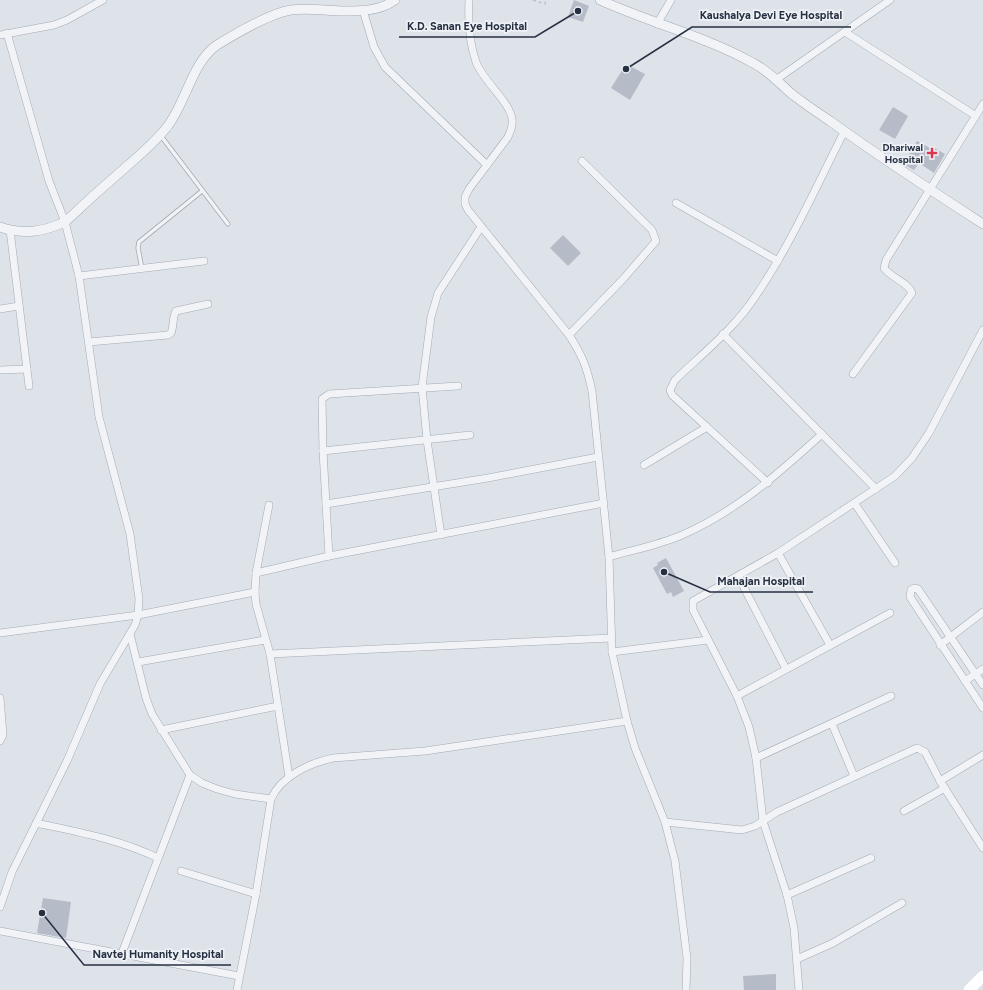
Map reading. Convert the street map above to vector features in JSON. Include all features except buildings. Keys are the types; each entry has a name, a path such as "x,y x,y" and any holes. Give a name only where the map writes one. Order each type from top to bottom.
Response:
{"main road":[{"path":"970,990 983,976"}],"street":[{"path":"0,907 12,872 67,761 100,684 130,634 138,615 139,599 130,534 100,417 79,276 64,222 49,182 4,34 54,25 77,15 103,0"},
{"path":"0,227 23,233 37,232 49,229 64,222 160,136 176,115 202,60 218,45 281,12 304,10 363,10 385,6 395,0"},
{"path":"468,0 469,29 476,61 480,72 506,106 512,118 512,127 508,137 465,197 465,204 481,227 569,335 582,354 587,367 592,391 609,557 612,652 627,721 635,748 665,822 675,862 687,958 686,990"},
{"path":"600,0 658,24 694,35 729,50 755,64 777,79 793,94 844,132 983,224"},
{"path":"658,24 670,0"},
{"path":"777,79 890,0"},
{"path":"363,10 374,47 385,67 487,165"},
{"path":"845,32 976,116"},
{"path":"853,374 911,296 912,290 887,272 884,264 983,104"},
{"path":"768,483 672,395 670,390 675,380 723,334 755,298 778,261 844,132"},
{"path":"569,335 624,278 656,241 656,237 652,230 582,161"},
{"path":"676,203 778,261"},
{"path":"441,535 433,487 422,387 434,303 443,284 481,227"},
{"path":"10,230 29,386"},
{"path":"79,276 204,261"},
{"path":"89,342 168,335 172,330 173,316 176,311 208,304"},
{"path":"0,309 19,306"},
{"path":"799,990 794,928 787,895 763,821 756,758 749,727 737,696 693,610 693,601 778,553 855,504 895,476 912,458 929,433 983,330"},
{"path":"723,334 876,489"},
{"path":"0,370 27,369"},
{"path":"329,556 321,403 324,396 422,387 458,386"},
{"path":"644,465 707,427"},
{"path":"609,557 681,536 726,512 768,483 822,434"},
{"path":"323,451 470,435"},
{"path":"326,504 433,487 598,457"},
{"path":"256,573 329,556 604,503"},
{"path":"855,504 895,563"},
{"path":"269,505 256,573 255,592 256,604 270,654 289,777"},
{"path":"778,553 830,646"},
{"path":"738,576 786,669"},
{"path":"983,686 918,589 914,588 911,590 910,597 940,645 983,708"},
{"path":"0,633 138,615 255,592"},
{"path":"940,645 983,612"},
{"path":"737,696 890,613"},
{"path":"130,634 146,698 161,730 190,775 202,783 217,789 235,794 271,799"},
{"path":"270,654 611,638"},
{"path":"138,662 265,640"},
{"path":"612,652 708,640"},
{"path":"965,681 983,670"},
{"path":"756,758 891,696"},
{"path":"0,698 4,735 0,741"},
{"path":"161,730 278,706"},
{"path":"237,990 256,894 271,799 275,790 289,777 322,760 339,757 425,751 627,721"},
{"path":"832,724 854,776"},
{"path":"665,822 742,830 755,826 778,812 917,748 925,752 983,848"},
{"path":"904,811 983,755"},
{"path":"122,953 190,775"},
{"path":"36,823 110,839 129,845 158,858"},
{"path":"787,895 870,858"},
{"path":"181,871 256,894"},
{"path":"796,959 833,943 902,904"},
{"path":"0,931 239,976"}],"lane":[{"path":"160,136 228,224"},
{"path":"142,269 138,248 139,242 202,191"}],"path":[{"path":"533,0 545,4 546,0"}],"place":[{"name":"K.D. Sanan Eye Hospital","path":"578,11"},
{"name":"Kaushalya Devi Eye Hospital","path":"626,69"},
{"name":"Dhariwal Hospital","path":"932,153"},
{"name":"Mahajan Hospital","path":"664,572"},
{"name":"Navtej Humanity Hospital","path":"42,913"}]}
